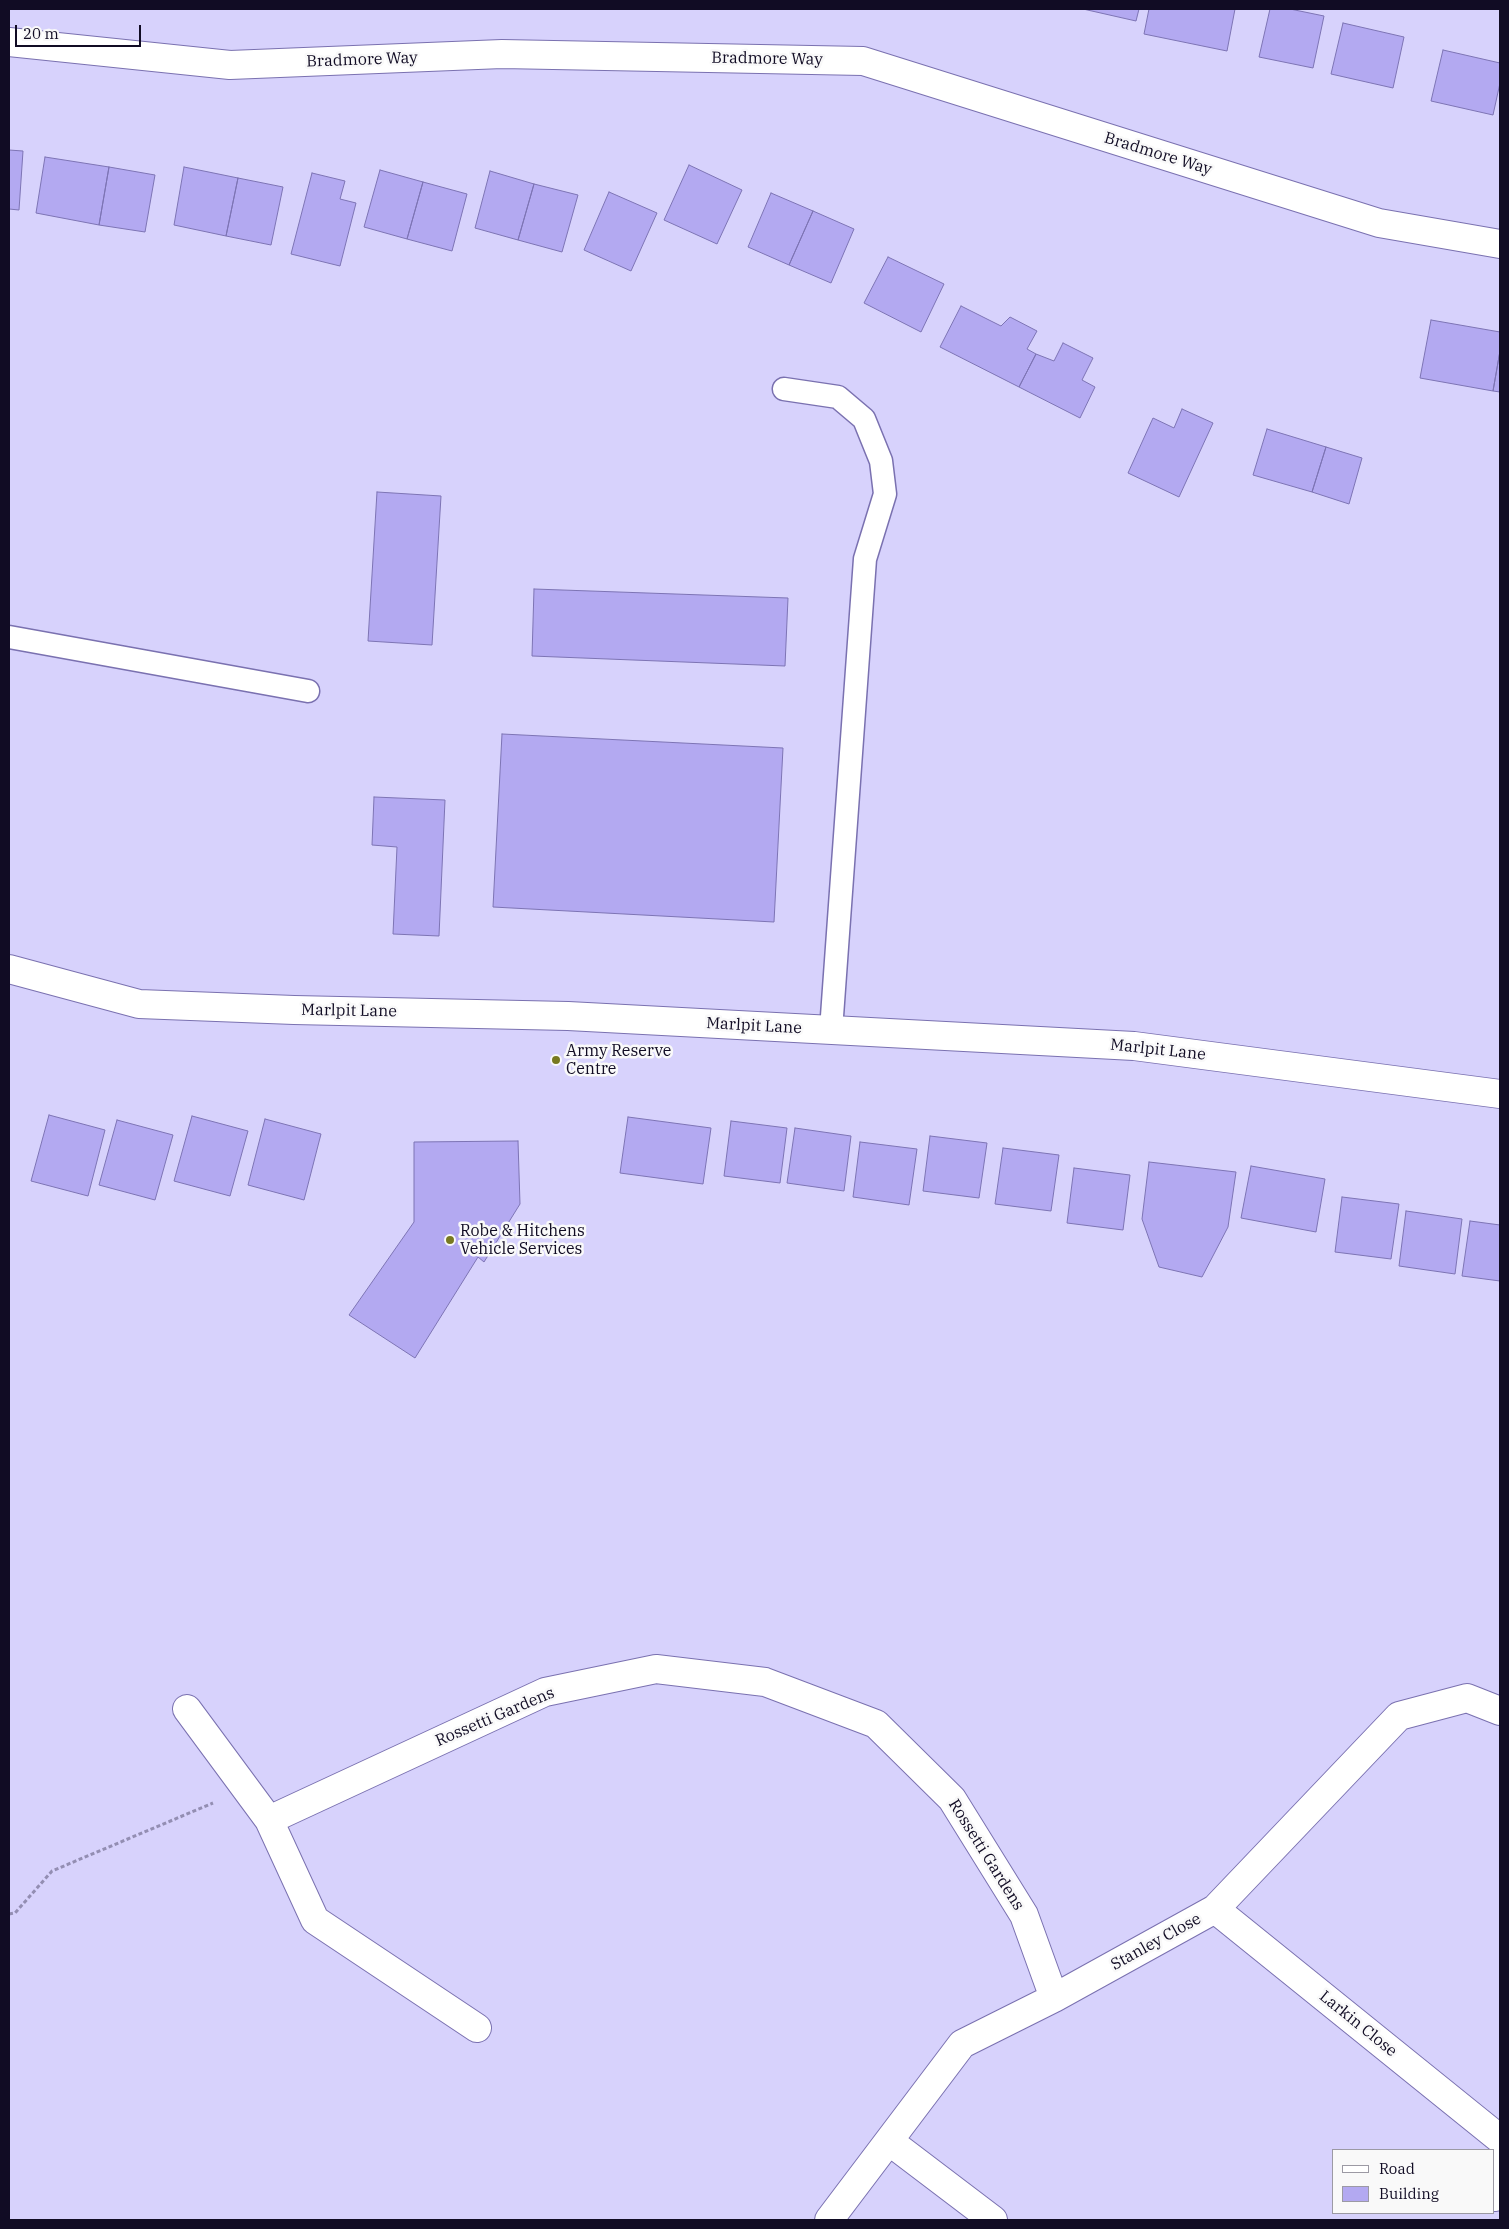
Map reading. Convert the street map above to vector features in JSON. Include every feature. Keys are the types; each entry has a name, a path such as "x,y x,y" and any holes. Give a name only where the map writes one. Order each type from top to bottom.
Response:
{"street":[{"name":"Bradmore Way","path":"9,42 230,65 502,54 863,61 1379,223 1500,244"},
{"name":"Marlpit Lane","path":"9,969 139,1004 294,1010 568,1016 1134,1046 1500,1094"},
{"name":"Rossetti Gardens","path":"269,1820 545,1692 656,1669 765,1682 876,1724 952,1798 1024,1915 1054,1998"},
{"name":"Stanley Close","path":"829,2220 962,2044 1054,1998 1215,1909 1399,1716 1467,1698 1500,1711"},
{"path":"187,1709 269,1820 315,1920 477,2028"},
{"name":"Larkin Close","path":"1215,1909 1500,2140"},
{"path":"889,2141 994,2220"},
{"path":"1496,2197 1500,2162"}],"lane":[{"path":"784,389 838,397 864,419 882,461 885,494 865,559 831,1030"},
{"path":"9,636 308,691"}],"path":[{"path":"9,1914 15,1913 52,1871 246,1789"}],"building":[{"path":"1083,9 1139,9 1136,21"},
{"path":"1149,9 1235,9 1227,51 1144,34"},
{"path":"1270,9 1290,9 1324,16 1313,68 1259,57"},
{"path":"1343,23 1404,37 1393,88 1331,74"},
{"path":"1443,50 1500,63 1500,83 1493,115 1431,101"},
{"path":"9,150 23,151 19,210 9,209"},
{"path":"45,157 109,167 99,225 36,213"},
{"path":"689,165 742,190 717,244 664,220"},
{"path":"109,167 155,175 145,232 99,225"},
{"path":"184,167 238,178 226,236 174,225"},
{"path":"380,170 423,182 407,239 364,227"},
{"path":"490,171 534,184 518,240 475,228"},
{"path":"312,173 345,181 340,199 356,203 340,266 291,254"},
{"path":"238,178 283,187 271,245 226,236"},
{"path":"423,182 467,194 452,251 407,239"},
{"path":"534,184 578,195 562,252 518,240"},
{"path":"609,192 657,213 631,271 584,250"},
{"path":"771,193 813,211 789,265 748,247"},
{"path":"813,211 854,229 831,283 789,265"},
{"path":"888,257 944,284 921,332 864,303"},
{"path":"961,306 1001,326 1010,317 1037,331 1027,349 1036,354 1019,387 940,347"},
{"path":"1431,320 1500,332 1500,351 1493,391 1420,378"},
{"path":"1063,343 1093,358 1082,380 1095,387 1080,418 1019,387 1036,354 1054,361"},
{"path":"1500,351 1500,392 1493,391"},
{"path":"1182,409 1213,423 1179,497 1128,473 1153,418 1174,428"},
{"path":"1267,429 1326,447 1312,492 1253,475"},
{"path":"1326,447 1362,458 1349,504 1312,492"},
{"path":"377,492 441,496 432,645 368,641"},
{"path":"534,589 788,598 785,666 532,656"},
{"path":"502,734 783,748 774,922 493,907"},
{"path":"374,797 445,800 439,936 393,934 397,847 372,845"},
{"path":"49,1115 105,1130 88,1196 31,1181"},
{"path":"192,1116 248,1131 230,1196 174,1181"},
{"path":"628,1117 711,1128 703,1184 620,1173"},
{"path":"265,1119 321,1134 304,1200 248,1185"},
{"path":"117,1120 173,1135 155,1200 99,1185"},
{"path":"731,1121 787,1128 780,1183 724,1176"},
{"path":"795,1128 851,1136 844,1191 787,1183"},
{"path":"930,1136 987,1143 979,1198 923,1191"},
{"name":"Robe & Hitchens Vehicle Services","path":"518,1141 520,1204 484,1262 478,1257 415,1358 349,1315 414,1222 414,1142"},
{"path":"860,1142 917,1149 909,1205 853,1197"},
{"path":"1003,1148 1059,1155 1051,1211 995,1204"},
{"path":"1149,1162 1236,1172 1228,1227 1202,1277 1159,1267 1142,1219"},
{"path":"1251,1166 1325,1179 1316,1232 1241,1218"},
{"path":"1074,1168 1130,1175 1123,1230 1067,1223"},
{"path":"1342,1197 1399,1204 1391,1259 1335,1252"},
{"path":"1406,1211 1462,1219 1455,1274 1399,1266"},
{"path":"1470,1221 1500,1225 1500,1281 1462,1276"}],"place":[{"name":"Army Reserve Centre","path":"556,1060"},
{"name":"Robe & Hitchens Vehicle Services","path":"450,1240"}]}
